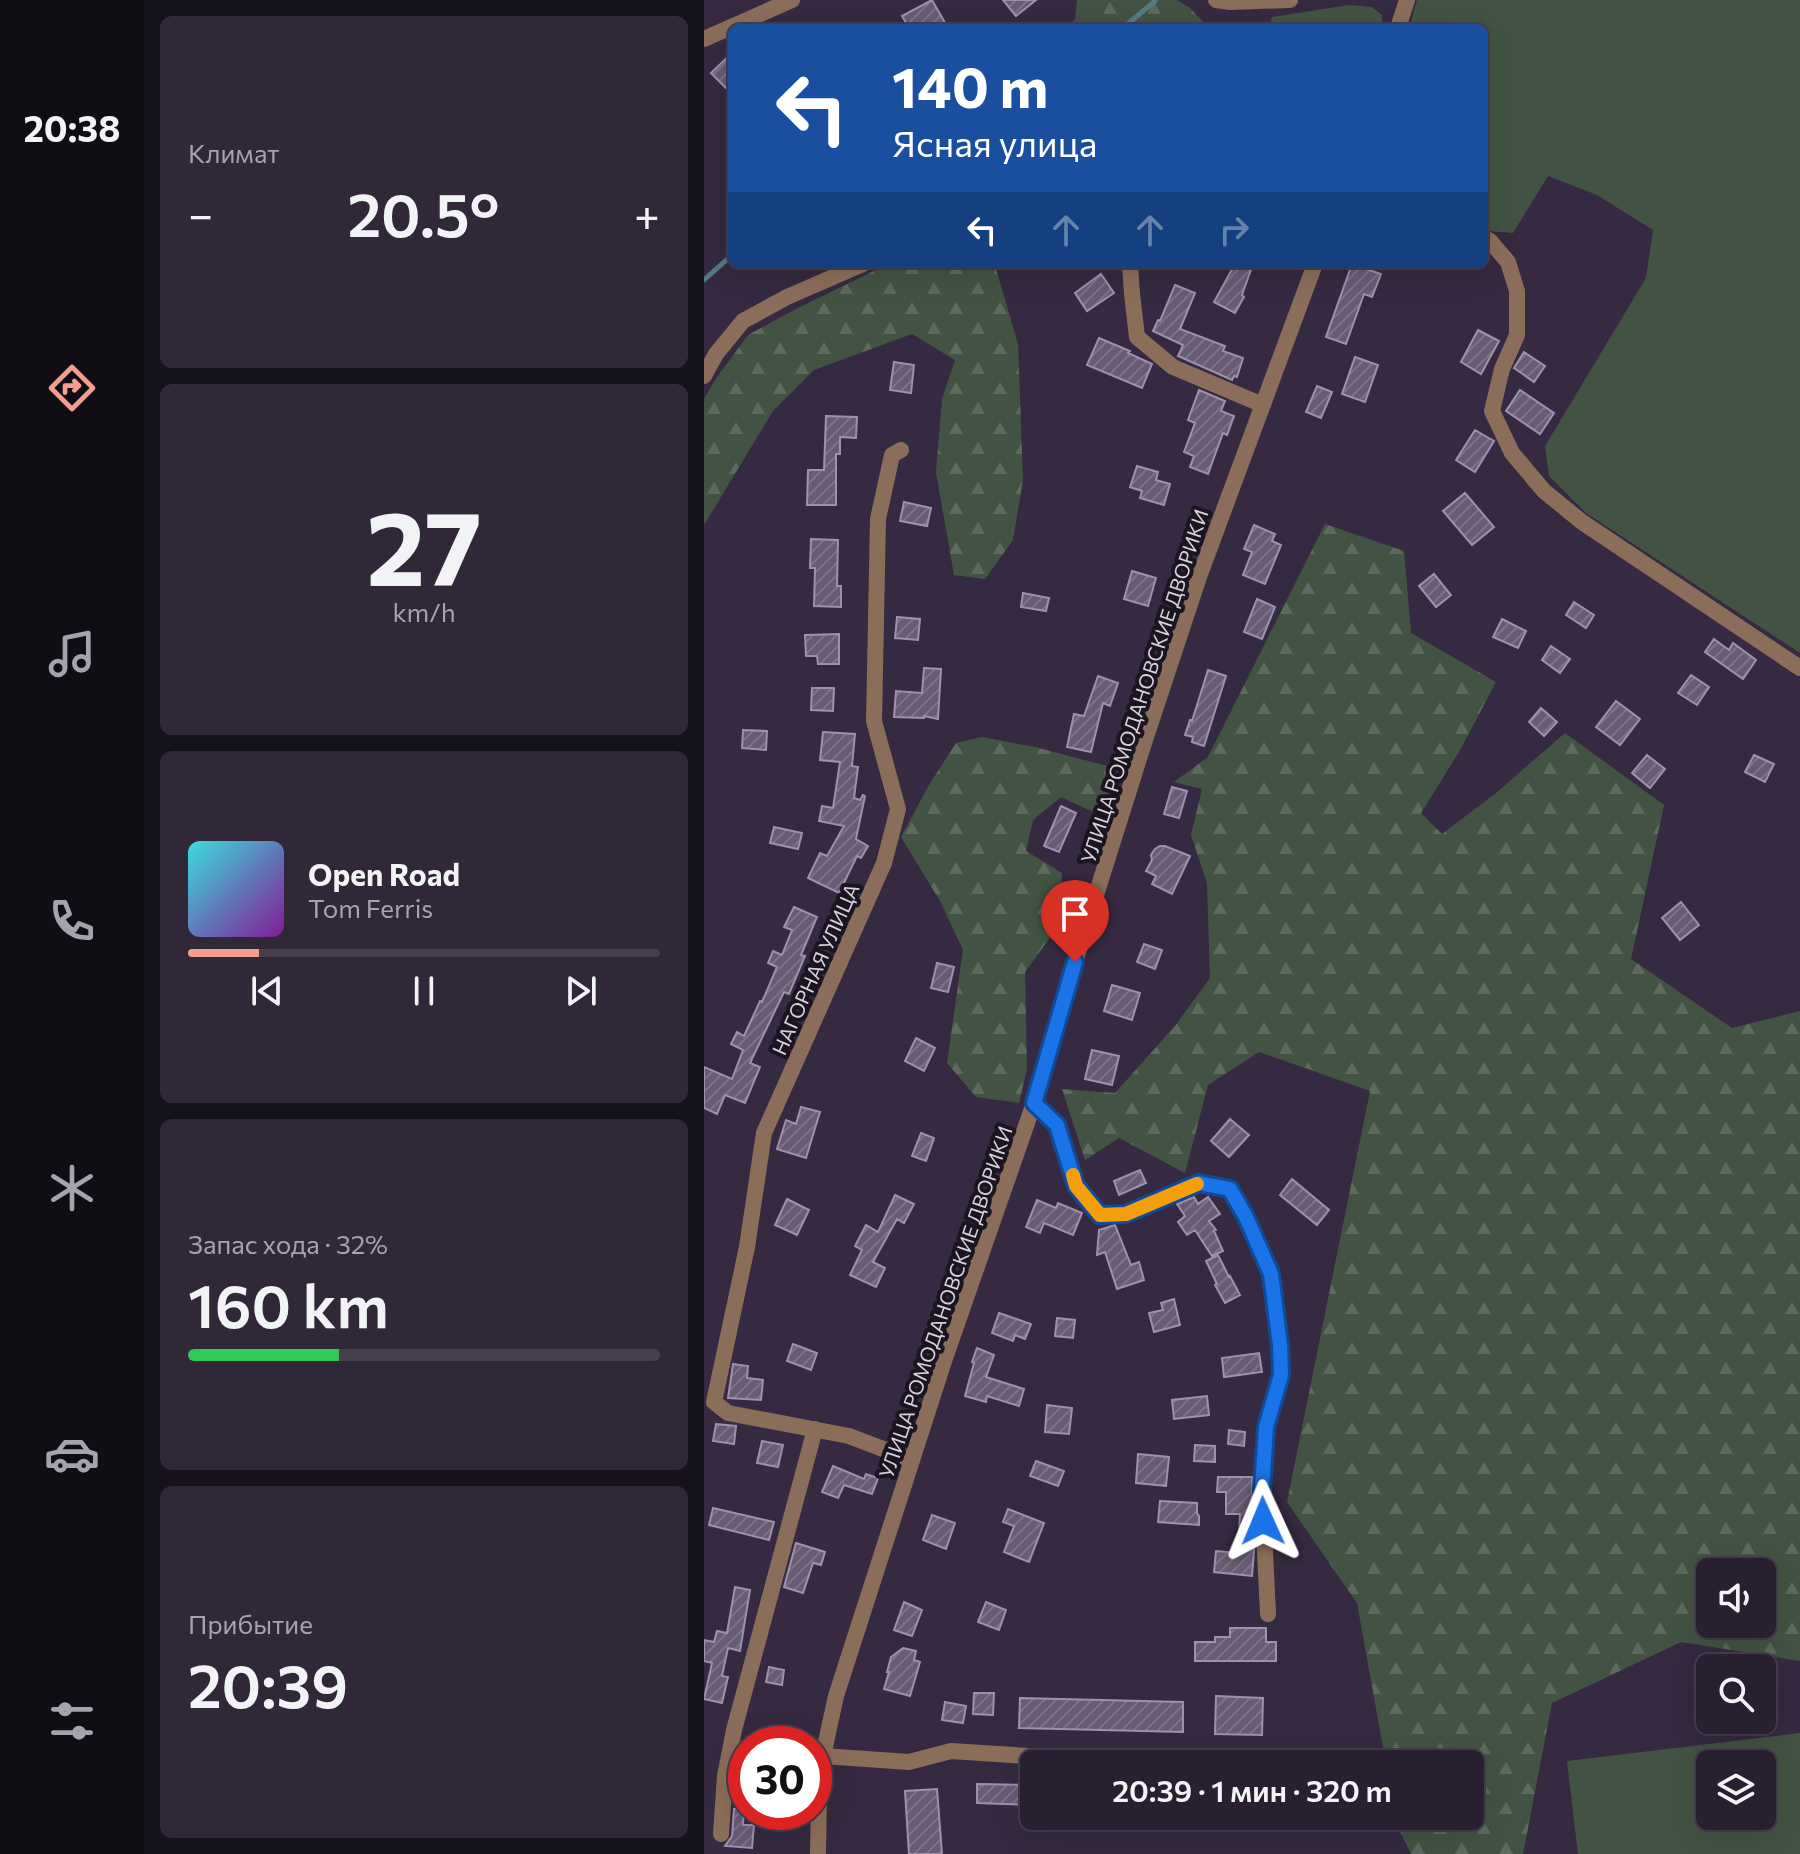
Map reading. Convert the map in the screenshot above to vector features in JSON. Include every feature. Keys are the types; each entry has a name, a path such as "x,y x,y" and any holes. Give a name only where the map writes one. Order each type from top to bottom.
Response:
{"street":[{"path":"738,24 792,0"},
{"path":"1216,0 1290,0"},
{"path":"1399,24 1407,0"},
{"path":"704,39 728,28"},
{"path":"1488,240 1508,262 1517,291 1517,335 1502,369 1492,411 1512,453 1544,491 1582,522 1800,668"},
{"path":"704,376 716,354 743,321 787,297 854,268"},
{"path":"1130,268 1137,337 1173,367 1263,405"},
{"name":"УЛИЦА РОМОДАНОВСКИЕ ДВОРИКИ","path":"830,1726 836,1696 944,1361 1034,1103 1066,990 1199,577 1314,268"},
{"name":"НАГОРНАЯ УЛИЦА","path":"901,450 892,455 878,519 874,721 898,809 884,863 764,1133 747,1247 714,1402 728,1413 849,1436 912,1460"},
{"path":"1034,1103 1057,1125 1076,1186 1100,1215 1126,1214 1199,1183 1230,1189 1246,1217 1271,1274 1280,1345 1281,1375 1266,1427 1262,1490 1268,1614"},
{"path":"721,1834 725,1776 734,1730 815,1429"},
{"path":"832,1757 909,1762 951,1751 1020,1756"},
{"name":"УЛИЦА РОМОДАНОВСКИЕ ДВОРИКИ","path":"818,1830 818,1854"}],"green space":[{"path":"1077,0 1177,0 1205,24 1069,24 1075,20"},
{"path":"1417,0 1800,0 1800,653 1586,513 1549,476 1545,446 1646,278 1653,230 1597,195 1548,176 1513,233 1488,231 1488,24 1410,24"},
{"path":"1349,5 1372,7 1382,15 1382,24 1270,24 1272,17"},
{"path":"880,268 996,269 1018,344 1023,480 1013,540 985,579 954,575 936,472 942,399 955,360 912,334 814,370 773,411 704,525 704,399 748,335"},
{"path":"1325,524 1404,551 1411,633 1496,682 1459,752 1421,813 1442,834 1496,793 1565,733 1664,805 1631,959 1732,1028 1800,1011 1800,1661 1776,1657 1776,1654 1756,1654 1681,1642 1552,1703 1523,1854 1411,1854 1399,1830 1484,1830 1484,1750 1383,1750 1357,1603 1287,1502 1370,1091 1259,1052 1208,1085 1185,1173 1119,1138 1085,1160 1062,1089 1115,1093 1175,1026 1210,978 1207,883 1191,835 1202,789 1174,782 1208,757"},
{"path":"982,737 1115,768 1110,801 1091,811 1061,797 1033,820 1026,851 1062,873 1057,928 1025,972 1027,1069 1019,1103 976,1097 947,1063 963,950 940,901 901,837 956,743"},
{"path":"1800,1733 1800,1854 1578,1854 1567,1761"}],"building":[{"path":"932,0 946,24 907,24 902,16"},
{"path":"1003,0 1036,0 1016,16"},
{"path":"728,57 728,90 711,73"},
{"path":"1233,268 1252,268 1242,295 1244,297 1235,313 1214,302"},
{"path":"1351,268 1364,268 1381,274 1372,297 1364,294 1346,344 1326,337"},
{"path":"1101,274 1114,293 1087,311 1075,293"},
{"path":"1175,285 1195,293 1180,329 1225,346 1223,351 1243,358 1237,377 1234,376 1232,380 1178,356 1183,345 1153,331"},
{"path":"1478,330 1499,341 1481,374 1461,362"},
{"path":"1099,338 1152,364 1142,388 1087,365"},
{"path":"1524,352 1545,366 1534,382 1514,368"},
{"path":"1355,357 1378,365 1365,402 1342,394"},
{"path":"894,362 914,365 911,393 890,390"},
{"path":"1317,386 1332,392 1321,418 1306,412"},
{"path":"1199,390 1225,401 1221,411 1234,416 1227,435 1223,433 1208,474 1190,467 1194,456 1184,452 1195,423 1188,420"},
{"path":"1520,390 1554,413 1540,434 1506,411"},
{"path":"826,416 857,417 856,438 840,437 840,454 836,454 836,505 807,505 808,470 824,470"},
{"path":"1475,430 1494,441 1475,472 1456,460"},
{"path":"1137,466 1158,472 1156,480 1170,484 1164,505 1140,498 1142,491 1130,487"},
{"path":"1465,493 1494,527 1472,545 1443,511"},
{"path":"904,502 931,508 927,526 900,521"},
{"path":"1254,525 1275,534 1272,541 1281,545 1265,584 1243,575 1252,552 1244,549"},
{"path":"811,539 838,540 837,586 841,586 841,607 814,606 815,568 810,568"},
{"path":"1132,571 1156,578 1148,606 1124,599"},
{"path":"1434,574 1451,595 1436,607 1419,586"},
{"path":"1023,593 1049,598 1046,611 1021,607"},
{"path":"1257,599 1275,607 1262,639 1244,632"},
{"path":"1574,602 1594,615 1586,628 1566,615"},
{"path":"897,617 920,619 918,640 895,638"},
{"path":"1502,619 1526,631 1518,648 1493,637"},
{"path":"839,634 839,664 818,664 817,656 806,656 805,635"},
{"path":"1714,639 1729,650 1733,643 1756,660 1743,679 1705,652"},
{"path":"1551,646 1570,659 1560,673 1542,660"},
{"path":"924,668 941,669 938,719 894,717 896,691 922,693"},
{"path":"1208,670 1226,676 1204,746 1192,742 1193,737 1185,735"},
{"path":"1691,675 1709,687 1697,705 1678,693"},
{"path":"1098,676 1118,683 1110,706 1103,703 1091,752 1067,747 1074,714 1084,716"},
{"path":"812,688 834,688 833,711 811,710"},
{"path":"1616,701 1640,719 1620,745 1596,727"},
{"path":"1541,708 1557,722 1544,736 1529,722"},
{"path":"743,730 767,731 766,750 742,748"},
{"path":"823,732 855,734 852,766 858,767 854,798 860,800 865,796 856,839 868,846 861,858 857,856 839,893 808,878 820,853 827,856 844,826 819,821 822,806 833,808 840,762 820,760"},
{"path":"1647,755 1665,769 1650,788 1632,773"},
{"path":"1754,755 1774,764 1765,782 1745,772"},
{"path":"1172,787 1187,791 1179,818 1164,814"},
{"path":"1061,806 1076,813 1059,852 1044,846"},
{"path":"774,827 802,833 798,849 770,843"},
{"path":"1160,846 1190,856 1172,894 1152,884 1156,876 1146,871 1152,860 1151,855"},
{"path":"1681,902 1699,925 1680,940 1662,918"},
{"path":"794,907 817,917 801,955 805,956 789,994 784,992 750,1063 760,1067 745,1103 725,1095 717,1114 704,1108 704,1067 732,1079 743,1050 731,1044 737,1032 744,1036 762,1002 777,967 768,963 773,951 782,955 792,930 784,927"},
{"path":"1144,944 1162,950 1155,969 1137,962"},
{"path":"937,963 954,967 948,992 931,988"},
{"path":"1112,985 1140,993 1132,1020 1104,1011"},
{"path":"916,1038 935,1048 924,1071 905,1061"},
{"path":"1092,1050 1119,1056 1112,1085 1085,1079"},
{"path":"801,1107 820,1112 806,1158 777,1149 786,1120 796,1124"},
{"path":"1230,1119 1249,1135 1229,1157 1211,1141"},
{"path":"921,1133 934,1138 926,1161 912,1156"},
{"path":"1140,1170 1146,1183 1119,1195 1114,1181"},
{"path":"1292,1179 1329,1210 1317,1225 1280,1195"},
{"path":"895,1195 914,1204 904,1223 897,1219 873,1262 885,1268 876,1287 850,1275 862,1250 855,1246 866,1225 878,1232"},
{"path":"1194,1197 1198,1204 1208,1197 1220,1214 1209,1221 1216,1230 1223,1251 1212,1256 1195,1230 1187,1235 1178,1222 1185,1216 1177,1204"},
{"path":"787,1199 809,1210 797,1235 775,1225"},
{"path":"1037,1200 1056,1208 1058,1203 1082,1213 1073,1235 1044,1223 1040,1233 1026,1227"},
{"path":"1115,1225 1131,1265 1139,1262 1144,1280 1117,1289 1105,1252 1097,1255 1099,1230"},
{"path":"1218,1255 1240,1295 1225,1303 1206,1261"},
{"path":"1174,1299 1180,1325 1154,1332 1149,1313 1163,1310 1161,1303"},
{"path":"999,1313 1031,1324 1025,1339 1015,1335 1013,1341 992,1333"},
{"path":"1057,1318 1075,1320 1073,1338 1055,1336"},
{"path":"793,1344 817,1353 811,1370 787,1361"},
{"path":"977,1348 994,1355 986,1377 1024,1389 1019,1406 987,1396 986,1402 965,1396"},
{"path":"1259,1353 1262,1372 1224,1377 1222,1358"},
{"path":"733,1364 748,1366 747,1378 763,1380 761,1400 728,1398"},
{"path":"1207,1396 1209,1415 1174,1419 1172,1400"},
{"path":"1047,1405 1072,1408 1069,1434 1045,1432"},
{"path":"716,1424 736,1426 734,1444 713,1441"},
{"path":"1229,1430 1245,1432 1244,1446 1228,1444"},
{"path":"762,1441 783,1445 778,1467 757,1463"},
{"path":"1195,1445 1215,1446 1215,1462 1194,1461"},
{"path":"1138,1454 1169,1457 1166,1486 1136,1483"},
{"path":"1036,1461 1064,1471 1058,1486 1030,1476"},
{"path":"833,1466 864,1479 866,1474 878,1478 872,1494 844,1485 838,1498 822,1492"},
{"path":"1218,1477 1252,1477 1252,1576 1214,1572 1216,1551 1238,1553 1240,1514 1226,1514 1226,1492 1217,1492"},
{"path":"1160,1501 1197,1503 1199,1525 1158,1522"},
{"path":"713,1508 774,1522 769,1540 709,1525"},
{"path":"1008,1509 1044,1523 1029,1562 1004,1552 1014,1526 1003,1522"},
{"path":"932,1515 955,1523 946,1549 923,1540"},
{"path":"796,1543 825,1552 821,1565 813,1563 803,1593 784,1587"},
{"path":"735,1587 750,1590 740,1651 728,1648 722,1676 728,1677 722,1703 704,1699 712,1663 704,1661 704,1640 714,1642 717,1631 727,1633"},
{"path":"904,1602 922,1610 912,1636 894,1630"},
{"path":"986,1602 1006,1610 999,1630 978,1622"},
{"path":"1230,1628 1266,1628 1266,1642 1276,1642 1276,1661 1195,1661 1195,1642 1215,1642 1215,1637 1230,1637"},
{"path":"903,1648 916,1651 914,1660 920,1662 910,1696 884,1689 891,1657"},
{"path":"769,1667 784,1670 782,1685 766,1682"},
{"path":"974,1693 994,1693 993,1715 973,1714"},
{"path":"1216,1696 1263,1698 1262,1735 1215,1734"},
{"path":"1020,1698 1183,1702 1183,1732 1019,1728"},
{"path":"945,1702 966,1706 963,1723 942,1720"},
{"path":"977,1784 1020,1785 1020,1805 977,1803"},
{"path":"937,1789 942,1854 909,1854 905,1791"},
{"path":"732,1830 754,1830 752,1848 725,1846"}],"waterway":[{"path":"1128,24 1155,1"},
{"path":"704,280 728,259"}],"slow traffic":[{"path":"1073,1175 1076,1186 1100,1215 1126,1214 1197,1184"}],"route":[{"path":"1075,962 1034,1103 1057,1125 1076,1186 1100,1215 1126,1214 1199,1183 1230,1189 1271,1274 1281,1375 1266,1427 1263,1521"}]}
